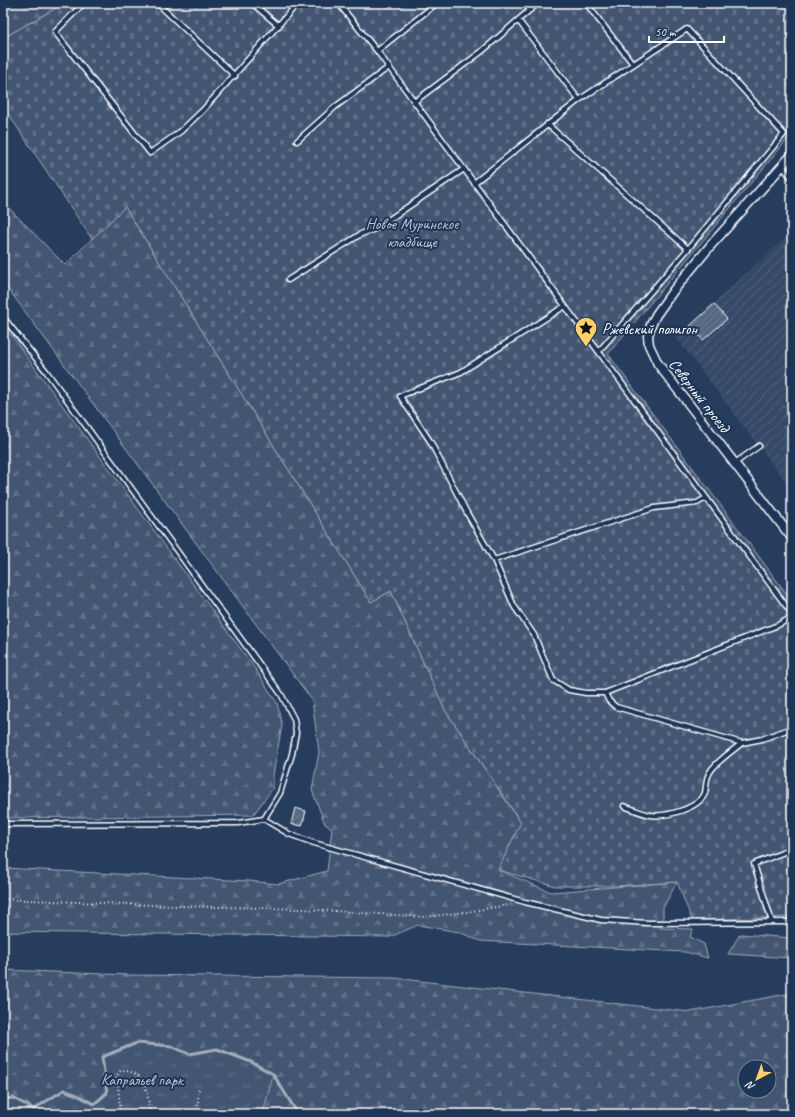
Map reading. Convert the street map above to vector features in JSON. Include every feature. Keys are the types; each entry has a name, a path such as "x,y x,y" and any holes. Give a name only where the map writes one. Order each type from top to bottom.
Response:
{"street":[{"name":"Северный проезд","path":"792,155 711,245 673,291 656,315 648,336 648,344 658,364 792,538"}],"lane":[{"path":"84,3 55,32 150,153 181,131 203,110 235,76 298,3"},
{"path":"157,3 235,76"},
{"path":"252,3 279,26"},
{"path":"338,3 389,67 792,614"},
{"path":"377,51 437,3"},
{"path":"524,3 530,10"},
{"path":"414,102 481,52 538,3"},
{"path":"586,3 633,64"},
{"path":"518,20 580,100"},
{"path":"474,183 547,124 580,100 687,29 784,134 688,249 599,351"},
{"path":"297,141 335,106 389,67"},
{"path":"547,124 688,249"},
{"path":"781,166 792,178"},
{"path":"288,280 361,234 375,229 464,169"},
{"path":"565,306 461,372 400,396 430,441 467,513 494,560 514,606 534,635 553,680 569,690 586,693 605,693 778,625 792,617"},
{"path":"3,317 46,370 281,694 291,713 294,719 296,733 292,754 280,793 264,819"},
{"path":"735,463 759,446"},
{"path":"494,560 654,508 697,503 706,498"},
{"path":"605,693 609,701 616,707 742,743"},
{"path":"624,806 650,815 664,815 690,807 699,801 705,793 706,781 711,770 720,760 742,743 762,739 792,728"},
{"path":"3,824 238,823 264,819 289,834 314,843 525,902 601,920 648,923 792,922"},
{"path":"772,922 754,864 792,849"}],"path":[{"path":"3,899 177,906 304,908 425,917 525,902"},
{"path":"121,1114 116,1077 121,1070 131,1071 139,1076 146,1086 150,1114"},
{"path":"197,1114 199,1088"}],"shaded area":[{"path":"792,232 792,490 676,337"}],"green space":[{"path":"3,3 65,3 3,38"},
{"name":"Новое Муринское кладбище","path":"65,3 792,3 792,134 608,354 792,601 792,917 692,920 677,882 616,886 555,886 498,870 521,822 445,710 391,591 371,602 125,207 92,239 3,106 3,38"},
{"path":"3,202 65,265 125,207 371,602 391,591 445,710 521,823 498,870 551,892 677,882 663,908 663,923 660,928 693,929 690,937 704,944 708,958 685,952 480,941 459,932 418,925 390,937 3,932 3,868 249,881 278,884 327,871 332,828 325,824 312,790 319,752 312,700 9,290 3,288"},
{"path":"3,324 256,670 277,703 282,725 273,775 273,788 253,815 3,818"},
{"path":"740,934 792,938 792,958 728,954"},
{"path":"3,970 129,975 394,978 690,1012 792,993 792,1114 3,1114"},
{"name":"Капральев парк","path":"137,1043 171,1046 189,1054 217,1049 251,1062 273,1074 263,1114 3,1114 3,1099 13,1098 34,1109 64,1090 94,1104 107,1093 102,1057"}],"building":[{"path":"714,304 727,319 703,340 690,326"},
{"path":"295,808 306,811 302,826 291,824"}],"waterway":[{"path":"3,1099 13,1098 34,1109 64,1090 94,1104 107,1093 102,1057 137,1043 171,1046 189,1054 217,1049 251,1062 273,1074 298,1114"}],"place":[{"name":"Ржевский полигон","path":"586,348"}]}
